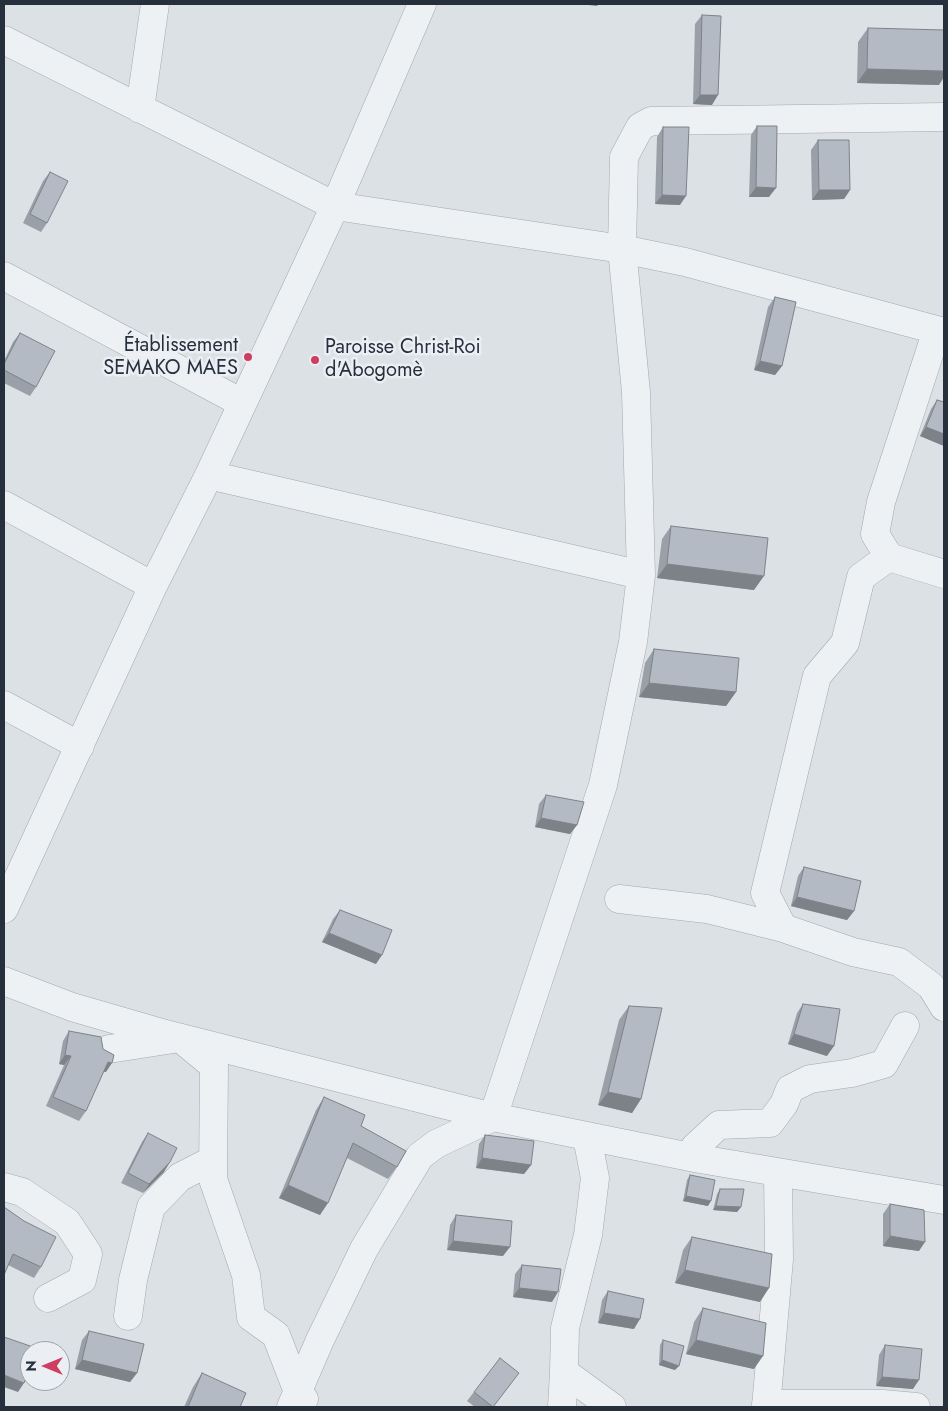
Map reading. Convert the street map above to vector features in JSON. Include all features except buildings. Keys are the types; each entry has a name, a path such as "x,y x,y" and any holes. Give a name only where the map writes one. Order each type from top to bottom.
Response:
{"street":[{"path":"140,109 155,4"},
{"path":"4,909 153,586 209,475 335,206 422,4"},
{"path":"4,40 335,206 622,249 685,262 941,331 881,502 875,534 889,557 944,574"},
{"path":"300,1402 320,1340 364,1249 420,1156 436,1144 493,1117 603,785 633,642 640,575 636,392 622,249 624,157 640,128 651,121 944,117"},
{"path":"4,276 242,403"},
{"path":"209,475 640,575"},
{"path":"4,505 153,586"},
{"path":"783,928 765,893 817,676 845,643 862,577 889,557"},
{"path":"4,705 80,746"},
{"path":"619,899 707,909 783,928 853,952 899,962 931,986 944,1007"},
{"path":"4,981 72,1007 180,1038 493,1117 700,1159 944,1200"},
{"path":"700,1159 695,1146 719,1125 770,1123 784,1104 790,1089 810,1079 852,1073 884,1064 905,1026"},
{"path":"109,1049 180,1038 214,1066 213,1179 246,1275 250,1317 276,1335 300,1402"},
{"path":"562,1407 565,1328 588,1235 595,1178 587,1137"},
{"path":"128,1316 133,1280 151,1207 180,1177 213,1160"},
{"path":"778,1173 779,1259 766,1406 883,1404 916,1407"},
{"path":"4,1187 22,1192 67,1222 88,1254 82,1280 48,1298"},
{"path":"564,1372 612,1407"}],"place":[{"name":"Établissement SEMAKO MAES","path":"248,357"},
{"name":"Paroisse Christ-Roi d'Abogomè","path":"315,360"}]}
